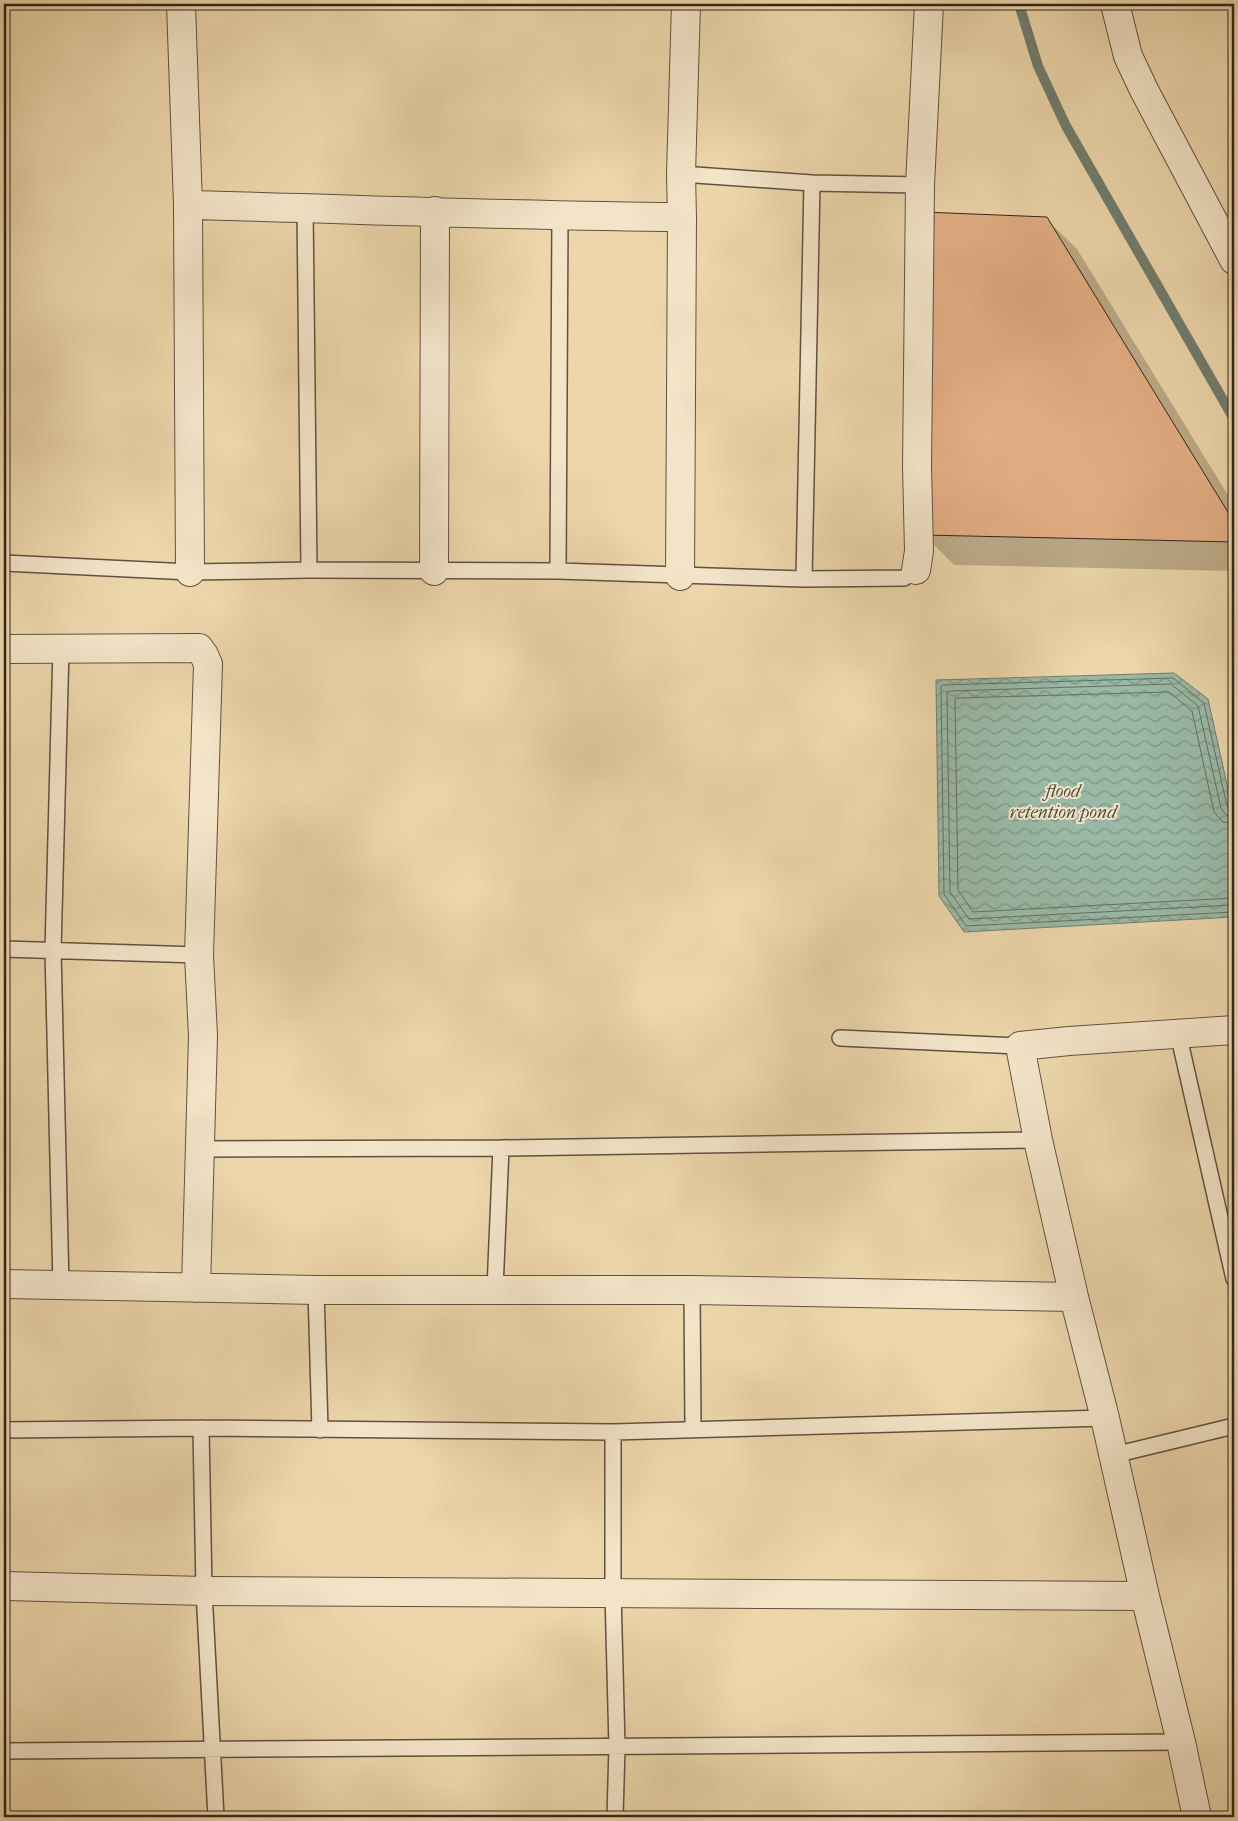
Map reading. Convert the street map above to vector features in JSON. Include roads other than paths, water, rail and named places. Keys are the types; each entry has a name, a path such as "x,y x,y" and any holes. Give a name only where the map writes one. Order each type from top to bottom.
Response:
{"street":[{"path":"181,4 188,205 190,572"},
{"path":"680,576 681,174 686,4"},
{"path":"916,570 919,551 917,467 920,185 928,4"},
{"path":"1115,4 1128,56 1144,90 1224,222 1234,260"},
{"path":"188,205 560,216 682,217"},
{"path":"434,572 435,211"},
{"path":"4,649 199,648 204,655 208,667 199,955 203,1036 196,1288"},
{"path":"1197,1817 1181,1742 1144,1596 1106,1418 1074,1297 1038,1140 1020,1046 1234,1030"},
{"path":"4,1284 316,1290 692,1290 1074,1297"},
{"path":"4,1586 204,1591 1144,1596"}],"lane":[{"path":"681,174 812,183 920,185"},
{"path":"804,578 812,183"},
{"path":"304,208 310,570"},
{"path":"558,571 560,216"},
{"path":"4,563 190,572 310,570 558,571 680,576 804,578 904,578 916,570"},
{"path":"60,1286 53,950 61,648"},
{"path":"4,949 199,955"},
{"path":"1178,1033 1234,1279"},
{"path":"840,1038 1020,1046"},
{"path":"200,1149 502,1148 1038,1140"},
{"path":"495,1289 502,1148"},
{"path":"316,1290 320,1430"},
{"path":"692,1290 693,1428"},
{"path":"4,1430 201,1428 613,1432 693,1428 1106,1418"},
{"path":"1114,1454 1234,1426"},
{"path":"201,1428 204,1591 216,1817"},
{"path":"613,1432 613,1593 617,1747 615,1817"},
{"path":"4,1750 1181,1742"}],"water":[{"name":"flood retention pond","path":"1174,673 1208,699 1234,816 1234,917 964,932 939,896 936,680"}],"waterway":[{"path":"1019,4 1038,66 1066,126 1234,419"}]}
